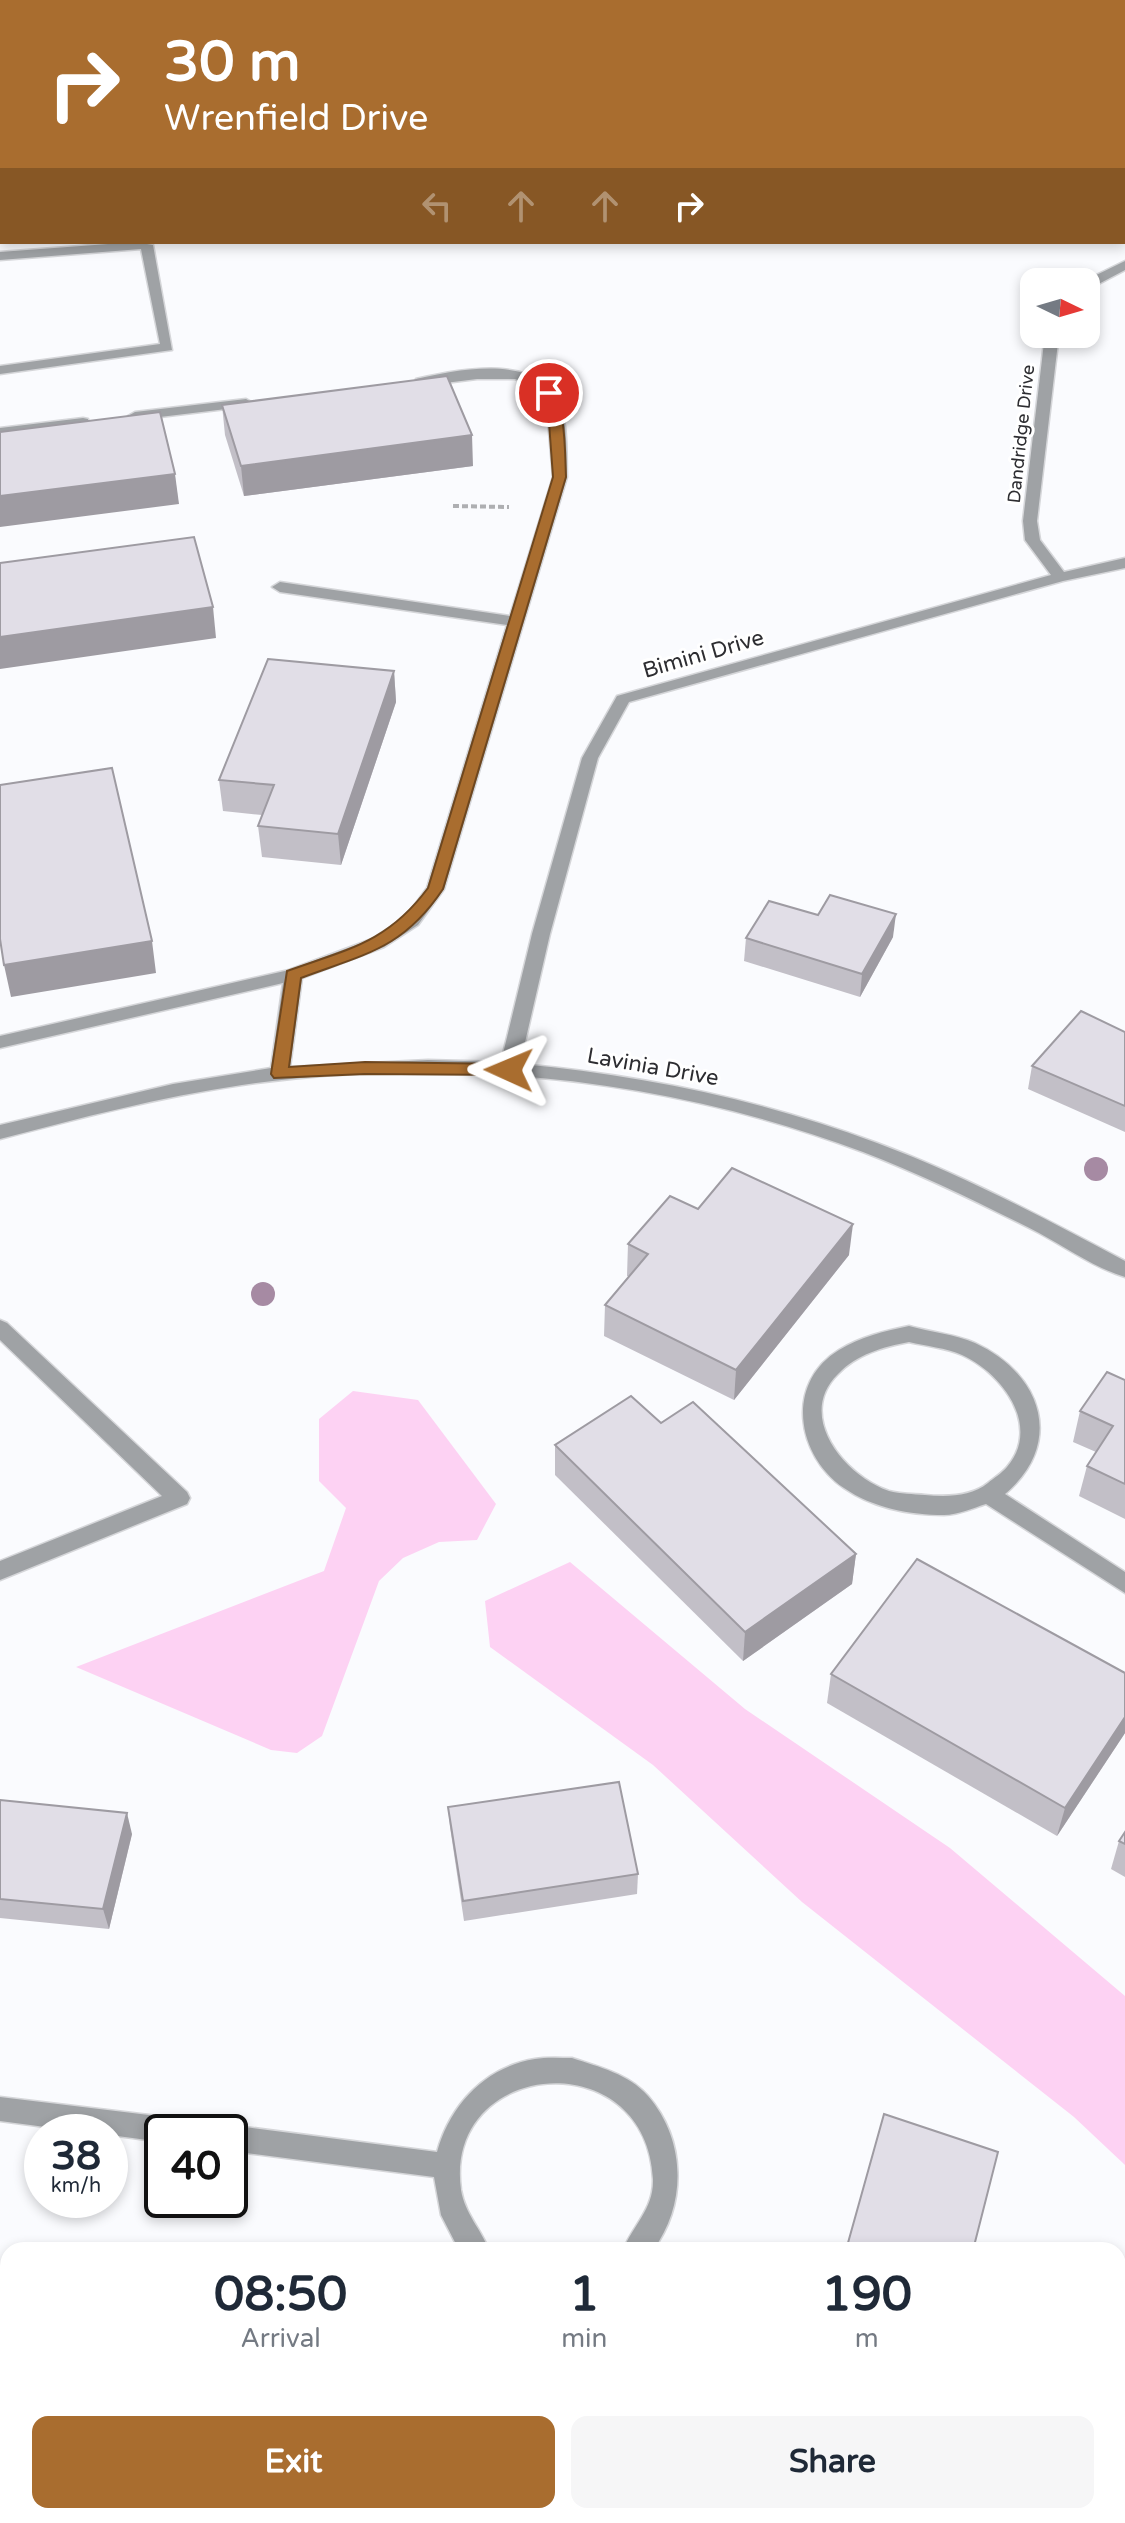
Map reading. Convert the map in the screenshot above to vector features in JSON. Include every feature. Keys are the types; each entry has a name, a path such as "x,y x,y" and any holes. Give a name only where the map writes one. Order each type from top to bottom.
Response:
{"street":[{"path":"0,256 147,245 167,347 0,370"},
{"path":"1100,278 1125,265"},
{"name":"Dandridge Drive","path":"1050,348 1030,521 1033,540 1060,577"},
{"path":"0,1042 293,975 378,943 412,921 435,889 560,477 555,409 549,393 536,380 508,374 409,384"},
{"path":"126,417 268,400"},
{"path":"0,432 94,421"},
{"name":"Bimini Drive","path":"509,1070 541,934 590,758 623,699 1060,577 1125,563"},
{"path":"280,587 516,622"},
{"path":"280,1074 293,975"},
{"name":"Lavinia Drive","path":"0,1132 129,1099 280,1074 365,1068 509,1070 602,1079 693,1095 868,1147 957,1185 1125,1270"},
{"path":"0,1328 179,1498 0,1571"},
{"path":"909,1334 946,1338 987,1356 1014,1379 1032,1419 1030,1449 1014,1476 989,1495 956,1506 917,1507 878,1497 848,1479 824,1453 813,1427 814,1397 827,1370 843,1355 873,1340 909,1334"},
{"path":"989,1495 1125,1584"},
{"path":"469,2242 449,2203 447,2166 456,2129 481,2096 512,2076 549,2068 586,2071 633,2096 655,2125 666,2160 665,2198 651,2235 644,2242"},
{"path":"0,2109 144,2127"},
{"path":"248,2140 447,2166"}],"path":[{"path":"453,506 494,506"}],"shaded area":[{"path":"353,1391 418,1400 496,1504 477,1540 439,1542 403,1558 379,1581 322,1736 297,1753 271,1750 76,1667 324,1571 346,1508 319,1481 319,1419"},
{"path":"570,1562 745,1709 950,1848 1125,1996 1125,2165 1074,2117 802,1902 653,1765 490,1647 485,1601"}],"building":[{"path":"447,376 472,435 241,466 222,405"},
{"path":"160,412 175,474 0,496 0,432"},
{"path":"194,537 213,607 0,637 0,563"},
{"path":"268,659 394,671 338,834 258,826 274,785 219,780"},
{"path":"112,768 152,941 4,965 0,939 0,785"},
{"path":"830,895 896,914 862,974 746,938 769,901 818,915"},
{"path":"1081,1011 1125,1032 1125,1106 1032,1066"},
{"path":"732,1168 853,1224 736,1370 605,1305 648,1254 628,1244 670,1196 698,1209"},
{"path":"1107,1372 1125,1380 1125,1484 1087,1466 1113,1426 1080,1411"},
{"path":"631,1396 661,1423 693,1402 856,1554 745,1632 555,1445"},
{"path":"917,1559 1125,1673 1125,1717 1065,1808 831,1674"},
{"path":"619,1782 638,1874 463,1901 448,1807"},
{"path":"0,1800 127,1813 103,1909 0,1899"},
{"path":"884,2114 998,2152 975,2242 848,2242"}],"route":[{"path":"509,1070 365,1068 280,1074 293,975 378,943 412,921 435,889 560,477 555,409 549,393"}]}
